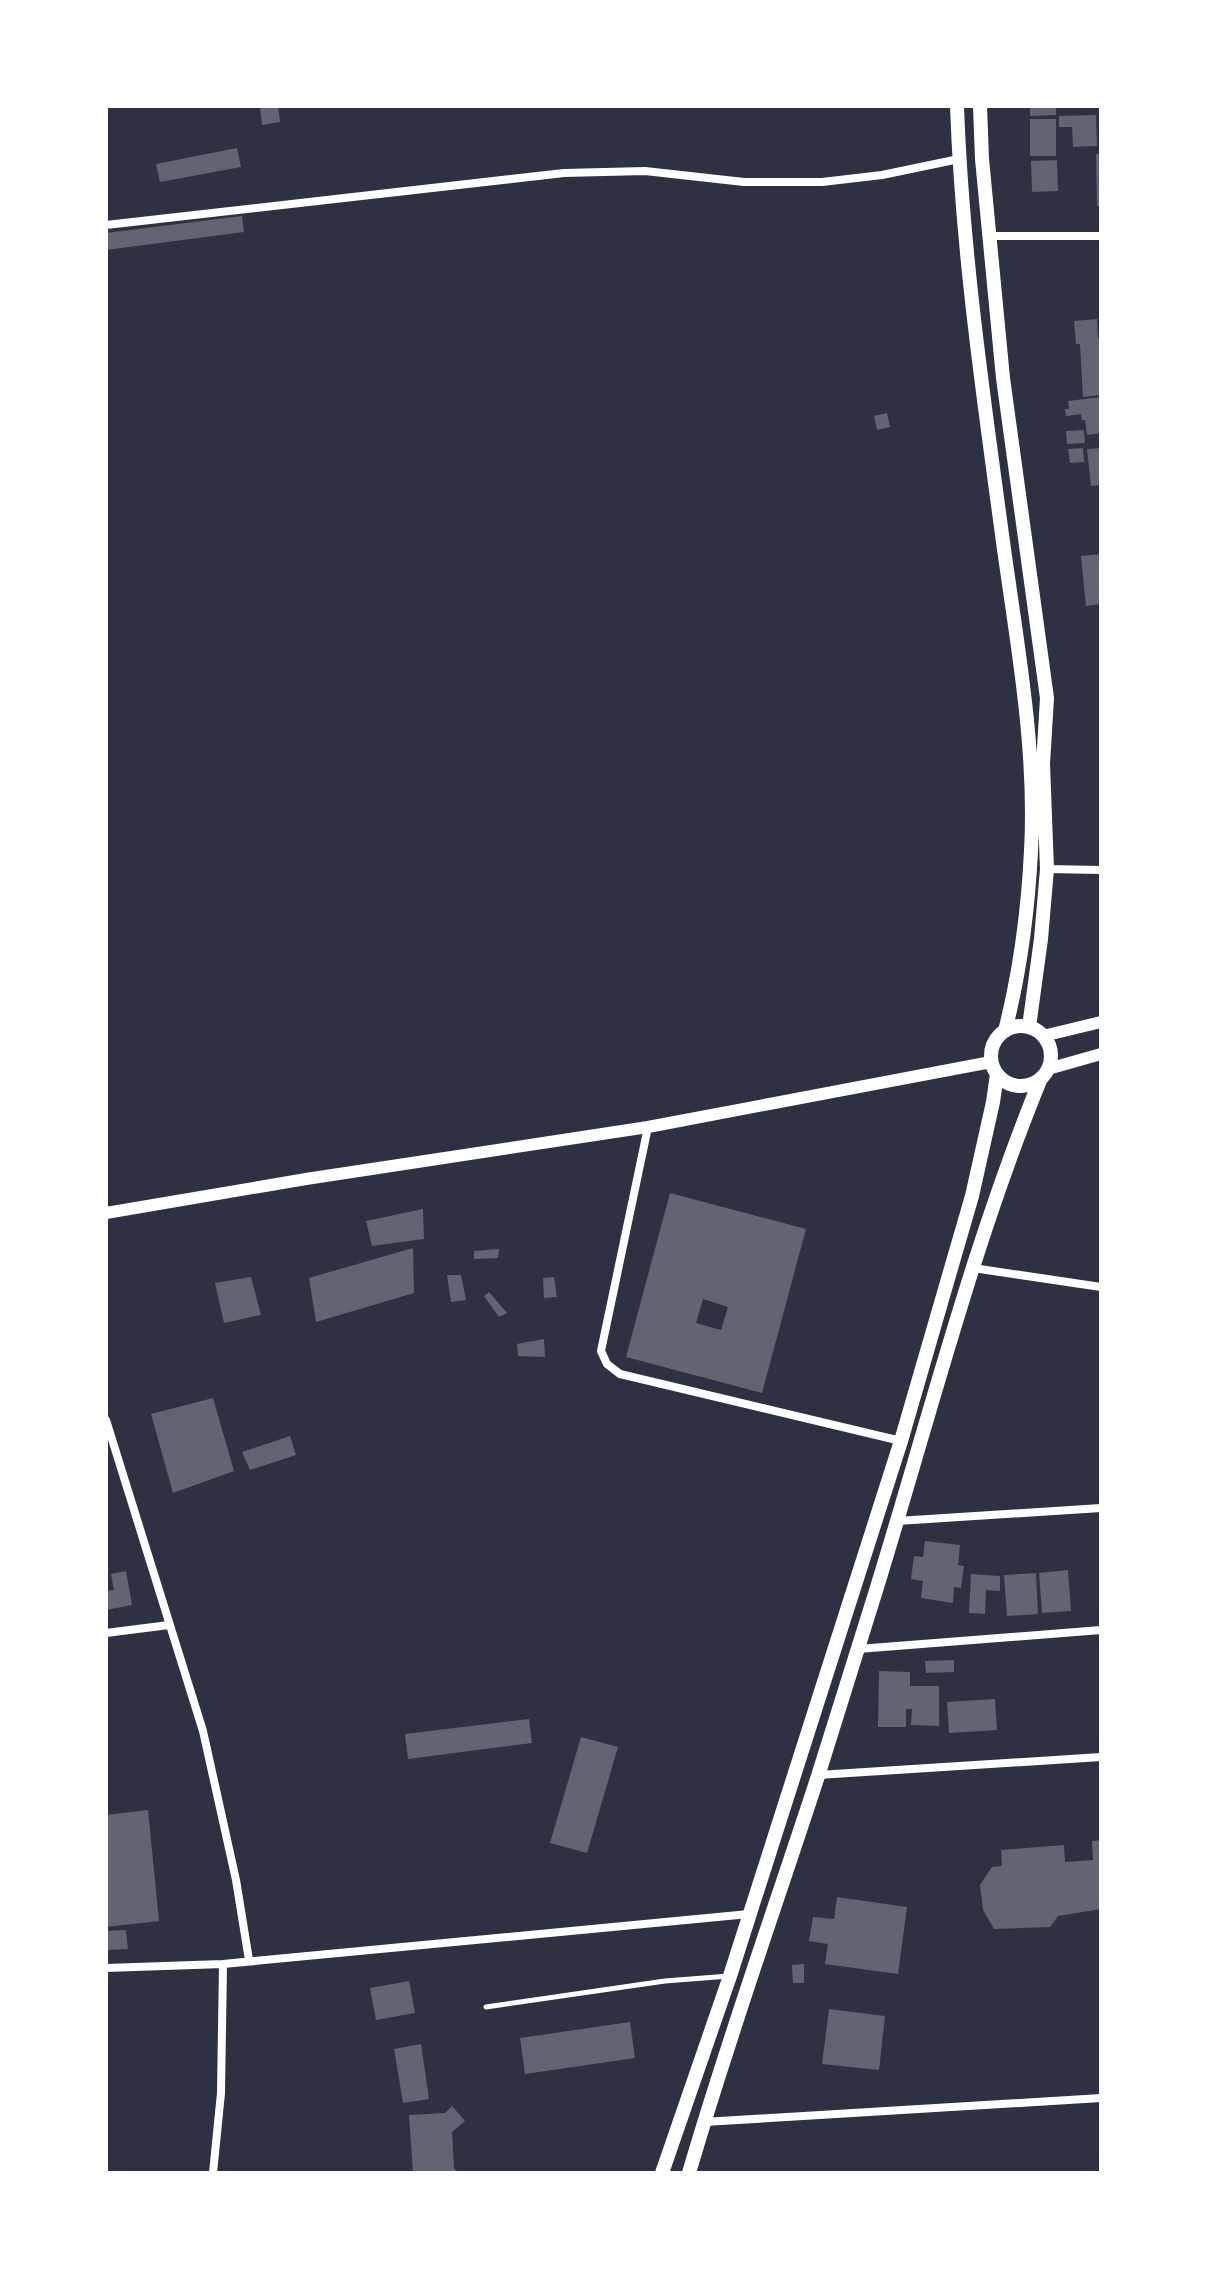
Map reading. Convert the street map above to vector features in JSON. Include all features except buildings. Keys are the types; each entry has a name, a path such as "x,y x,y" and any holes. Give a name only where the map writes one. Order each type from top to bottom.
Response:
{"main road":[{"path":"957,106 959,159 981,379 1025,703 1030,775 1032,849 1025,931 1005,1031"},
{"path":"980,106 1003,378 1047,698 1043,764 1047,869 1029,1027"},
{"path":"662,2173 730,1976 901,1441 972,1196 993,1102 991,1050 996,1039 1005,1031 1029,1027 1043,1036 1051,1057 1027,1112 973,1268 858,1649 689,2173"},
{"path":"994,1068 1004,1081 1023,1086 1033,1084 1045,1073"}],"street":[{"path":"106,225 564,173 645,171 744,182 822,182 882,175 959,159"},
{"path":"989,236 1101,236"},
{"path":"1047,869 1101,870"},
{"path":"1043,1036 1101,1022"},
{"path":"1045,1073 1101,1054"},
{"path":"106,1213 648,1127 994,1068"},
{"path":"648,1127 601,1351 607,1364 620,1374 901,1441"},
{"path":"973,1268 1101,1287"},
{"path":"106,1420 203,1731 236,1880 249,1960"},
{"path":"897,1521 1101,1508"},
{"path":"106,1633 169,1625"},
{"path":"858,1649 1101,1630"},
{"path":"818,1775 1101,1757"},
{"path":"106,1968 223,1964 749,1914"},
{"path":"213,2173 221,2093 223,1964"},
{"path":"704,2122 1101,2098"}],"lane":[{"path":"486,2007 665,1981 730,1976"}]}
